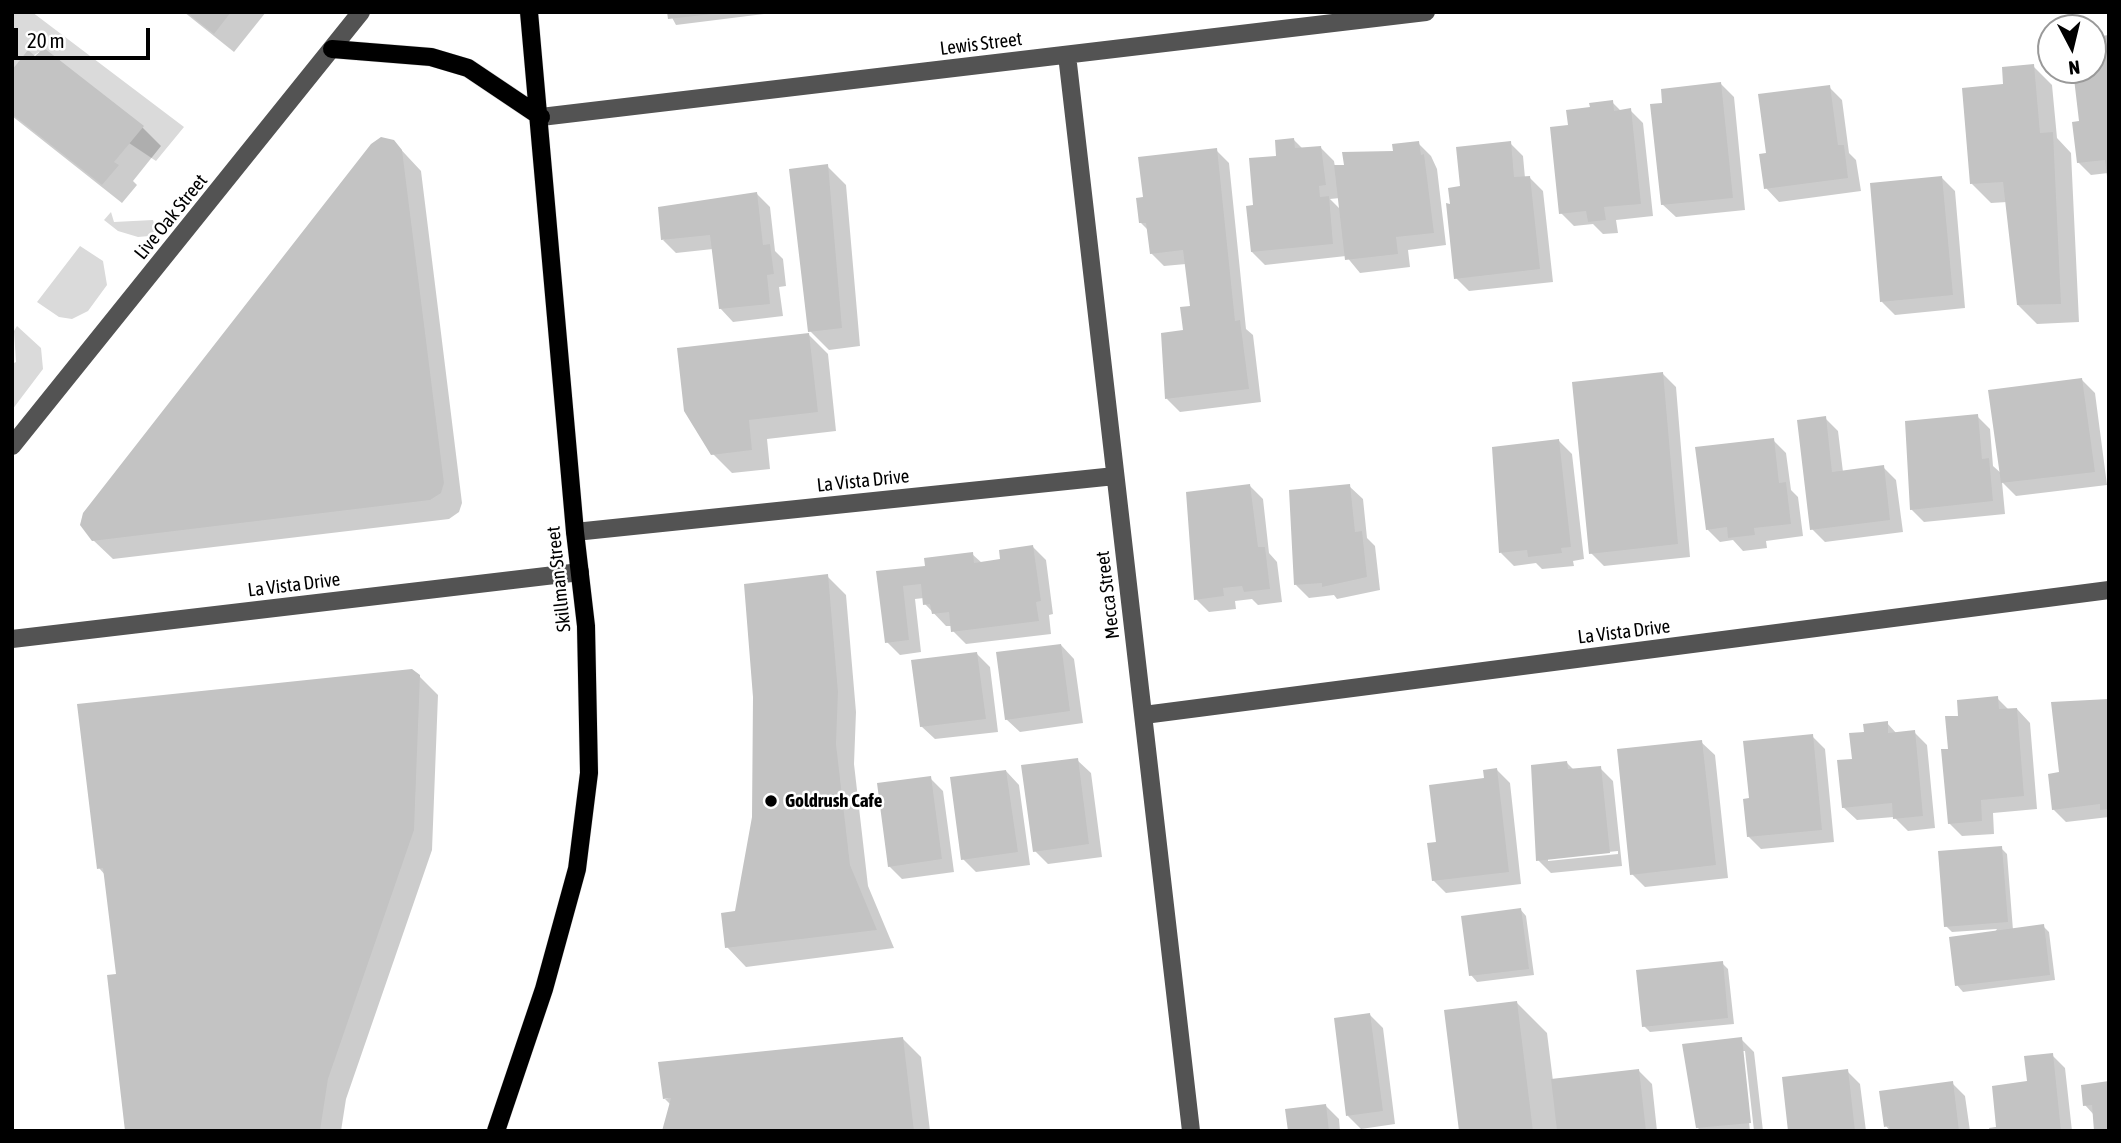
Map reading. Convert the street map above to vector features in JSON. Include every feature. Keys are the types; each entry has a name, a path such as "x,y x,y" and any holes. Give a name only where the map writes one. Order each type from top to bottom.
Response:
{"main road":[{"name":"Skillman Street","path":"496,1131 544,989 577,869 589,773 590,678 575,532 541,117 529,12"},
{"path":"332,49 431,57 468,68 541,117"}],"street":[{"name":"Live Oak Street","path":"12,446 361,12"},
{"name":"Lewis Street","path":"541,117 1426,12"},
{"name":"Mecca Street","path":"1067,55 1191,1131"},
{"name":"La Vista Drive","path":"575,532 1115,476"},
{"name":"La Vista Drive","path":"12,639 580,572"},
{"name":"La Vista Drive","path":"1144,715 2109,590"},
{"path":"12,624 36,637"}],"shaded area":[{"path":"12,12 32,12 184,127 156,161 129,143 139,130 39,52 12,70"},
{"path":"111,212 114,222 153,220 156,230 149,236 138,237 118,231 104,220"},
{"path":"80,246 103,261 107,285 88,311 72,319 59,317 37,302"},
{"path":"17,326 41,348 43,369 12,410 12,364 16,362 14,331"}],"building":[{"path":"186,12 231,12 214,34"},
{"path":"667,12 713,12 713,14 668,19"},
{"path":"2107,35 2109,176 2105,160 2077,163 2072,122 2079,121 2075,84 2107,84"},
{"path":"44,48 144,126 114,162 119,165 102,185 12,114 12,70 28,50 35,56"},
{"path":"2034,64 2040,133 2053,132 2061,304 2017,305 2003,182 1970,184 1962,88 2003,84 2002,67"},
{"path":"1721,82 1733,198 1661,205 1650,104 1662,103 1661,89"},
{"path":"1830,85 1838,145 1844,145 1848,178 1764,189 1759,154 1766,153 1758,94"},
{"path":"1613,100 1614,111 1631,108 1641,204 1604,207 1606,220 1588,222 1586,211 1559,214 1550,127 1568,125 1566,110"},
{"path":"381,137 394,140 402,150 444,483 441,493 430,500 92,541 80,525 83,513 371,144"},
{"path":"1294,138 1295,148 1321,146 1326,185 1319,186 1320,197 1329,196 1333,244 1251,252 1246,206 1253,205 1249,158 1276,156 1275,140"},
{"path":"1419,141 1421,155 1424,154 1434,233 1396,237 1398,254 1345,260 1334,165 1344,165 1342,152 1393,151 1392,144"},
{"path":"1511,141 1514,177 1530,176 1540,269 1454,279 1446,203 1450,204 1448,188 1460,186 1456,147"},
{"path":"1217,148 1235,321 1240,320 1249,389 1165,399 1161,333 1183,330 1180,307 1190,306 1183,250 1150,254 1146,223 1139,223 1136,198 1143,197 1138,157"},
{"path":"828,164 842,328 808,332 789,169"},
{"path":"1942,176 1953,295 1880,302 1870,183"},
{"path":"757,192 763,245 770,244 774,274 767,275 770,304 719,309 710,235 661,240 658,207"},
{"path":"809,333 818,412 749,420 752,450 711,455 684,411 677,348"},
{"path":"1663,372 1678,544 1589,554 1572,382"},
{"path":"2082,378 2095,472 2001,483 1988,390"},
{"path":"1978,414 1982,459 1989,458 1993,501 1910,510 1905,421"},
{"path":"1826,416 1832,472 1884,465 1890,520 1810,530 1797,420"},
{"path":"1774,438 1779,483 1786,482 1791,524 1754,528 1755,535 1728,538 1727,527 1706,530 1695,447"},
{"path":"1559,439 1571,547 1561,548 1562,553 1528,557 1527,550 1499,553 1492,447"},
{"path":"1250,484 1258,547 1265,547 1270,589 1244,592 1242,586 1223,588 1224,596 1194,600 1186,492"},
{"path":"1350,484 1355,532 1362,531 1367,577 1322,587 1322,583 1294,585 1289,490"},
{"path":"1033,545 1041,601 1036,602 1039,621 951,632 949,612 932,614 930,604 923,605 921,584 903,586 909,640 885,643 876,571 925,566 924,558 973,552 974,563 1000,559 999,550"},
{"path":"828,574 838,692 836,744 850,865 877,930 725,948 721,913 735,911 752,817 753,697 744,584"},
{"path":"1061,644 1070,711 1005,720 996,652"},
{"path":"977,652 986,719 920,727 911,660"},
{"path":"412,669 420,675 414,830 328,1079 320,1131 125,1131 107,975 116,974 103,868 97,869 77,704"},
{"path":"1998,696 1999,709 2017,708 2024,796 1981,800 1982,821 1948,824 1941,749 1948,749 1945,716 1958,716 1957,700"},
{"path":"2109,699 2109,809 2100,810 2100,804 2052,810 2048,774 2059,772 2051,702"},
{"path":"1888,721 1888,733 1915,730 1923,816 1893,819 1892,803 1842,808 1837,760 1852,759 1849,733 1864,732 1863,724"},
{"path":"1813,734 1822,830 1747,837 1743,799 1749,798 1743,741"},
{"path":"1702,740 1716,865 1630,875 1617,749"},
{"path":"1078,758 1089,844 1033,852 1021,765"},
{"path":"1567,761 1568,769 1601,766 1610,853 1536,861 1531,765"},
{"path":"1497,768 1509,872 1432,881 1427,843 1436,842 1429,785 1484,778 1483,770"},
{"path":"1006,770 1018,852 961,860 950,777"},
{"path":"931,776 942,859 888,867 877,783"},
{"path":"2002,846 2008,922 1944,927 1938,851"},
{"path":"1521,908 1529,969 1469,976 1461,916"},
{"path":"2044,924 2050,975 1955,986 1949,937"},
{"path":"1723,961 1728,1018 1642,1027 1636,970"},
{"path":"1517,1001 1533,1131 1459,1131 1444,1010"},
{"path":"1370,1013 1383,1111 1346,1116 1334,1018"},
{"path":"903,1037 914,1131 662,1131 671,1098 663,1099 658,1062"},
{"path":"1742,1037 1751,1123 1696,1128 1682,1044"},
{"path":"2053,1053 2061,1131 1990,1131 1989,1128 1996,1127 1992,1086 2027,1081 2024,1056"},
{"path":"1639,1069 1646,1131 1557,1131 1551,1079"},
{"path":"1848,1069 1855,1131 1788,1131 1782,1077"},
{"path":"1953,1081 1959,1131 1890,1131 1889,1126 1884,1127 1879,1091"},
{"path":"2109,1081 2109,1131 2094,1131 2092,1105 2083,1106 2081,1085"},
{"path":"1326,1104 1329,1131 1288,1131 1285,1109"}],"place":[{"name":"Goldrush Cafe","path":"771,801"}]}
